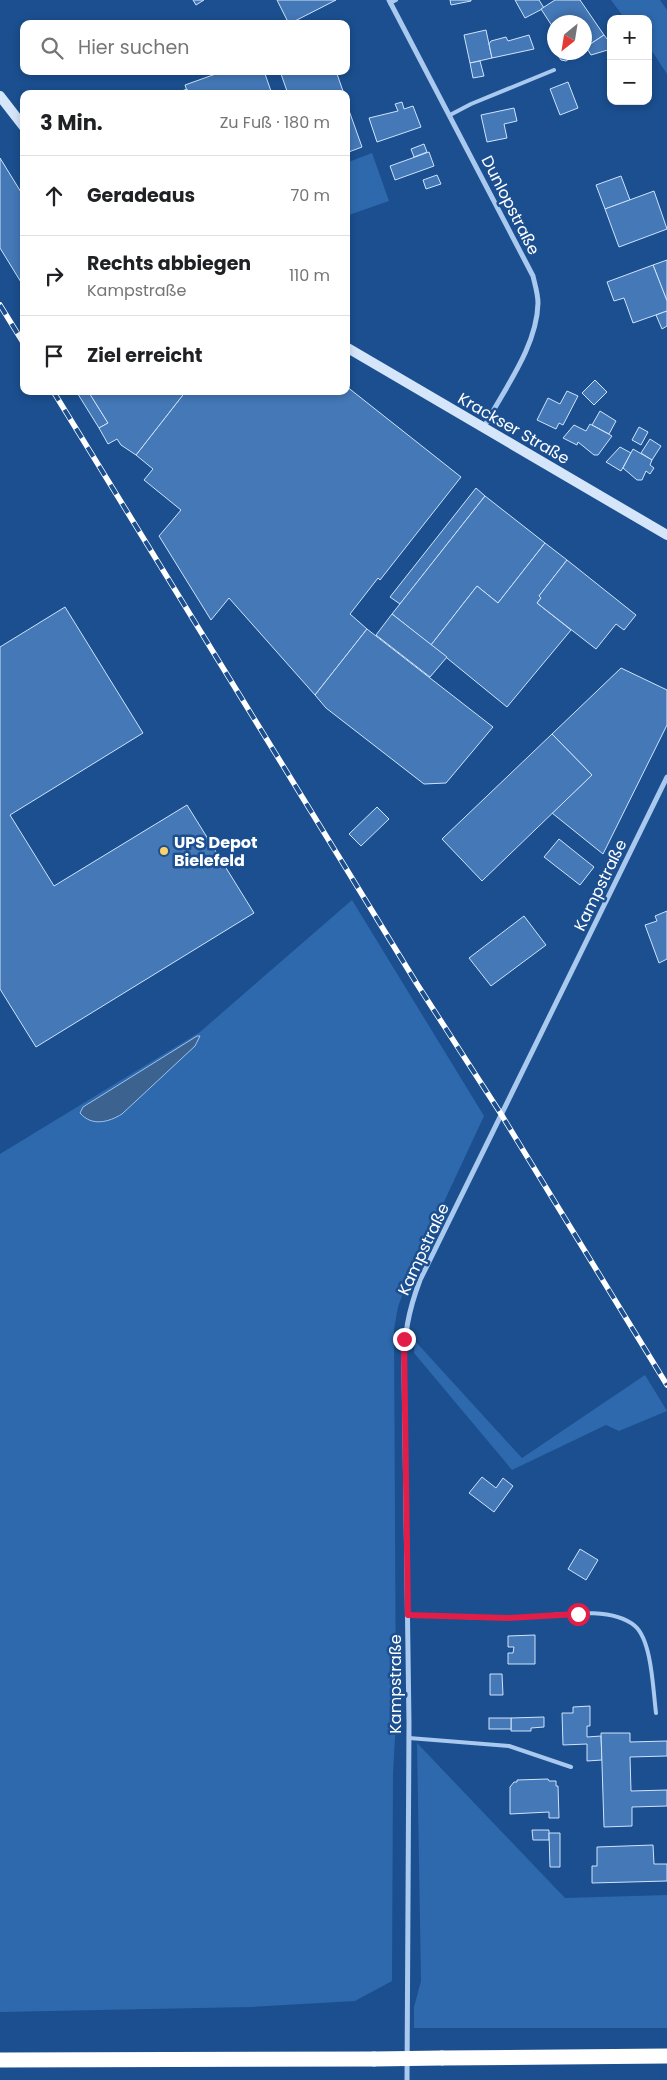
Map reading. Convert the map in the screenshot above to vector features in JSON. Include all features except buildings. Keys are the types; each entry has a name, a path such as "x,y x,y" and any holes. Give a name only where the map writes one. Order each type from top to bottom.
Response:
{"highway":[{"path":"0,2060 667,2056"}],"street":[{"name":"Dunlopstraße","path":"390,1 533,276 538,301 536,325 526,350 484,427"},
{"path":"0,96 20,122"},
{"name":"Krackser Straße","path":"350,349 667,535"},
{"name":"Kampstraße","path":"407,2080 408,1615 404,1339 409,1310 420,1280 667,776"}],"lane":[{"path":"390,1 396,0"},
{"path":"450,115 471,104 554,70"},
{"path":"408,1615 508,1618 578,1614 607,1615 622,1619 634,1625 645,1639 656,1713"},
{"path":"408,1738 509,1746 571,1767"}],"shaded area":[{"path":"611,0 660,0 667,10 667,74 652,51 652,15 622,15"},
{"path":"372,153 389,201 350,215 350,161"},
{"path":"352,900 484,1116 409,1277 398,1307 394,1329 396,1720 393,1773 392,1981 355,2001 250,2007 0,2012 0,1154 200,1032"},
{"path":"197,1036 200,1036 195,1046 122,1114 106,1121 95,1122 80,1113 83,1107"},
{"path":"415,1341 522,1458 645,1375 667,1411 619,1431 606,1425 512,1470 414,1353"},
{"path":"417,1743 565,1898 667,1895 667,2028 414,2028 414,2007 421,1981"}],"railway":[{"path":"0,305 20,338"},
{"path":"55,395 417,984 501,1114 667,1385"}],"place":[{"name":"UPS Depot Bielefeld","path":"164,851"}],"route":[{"path":"404,1339 408,1615 508,1618 578,1614"}]}
